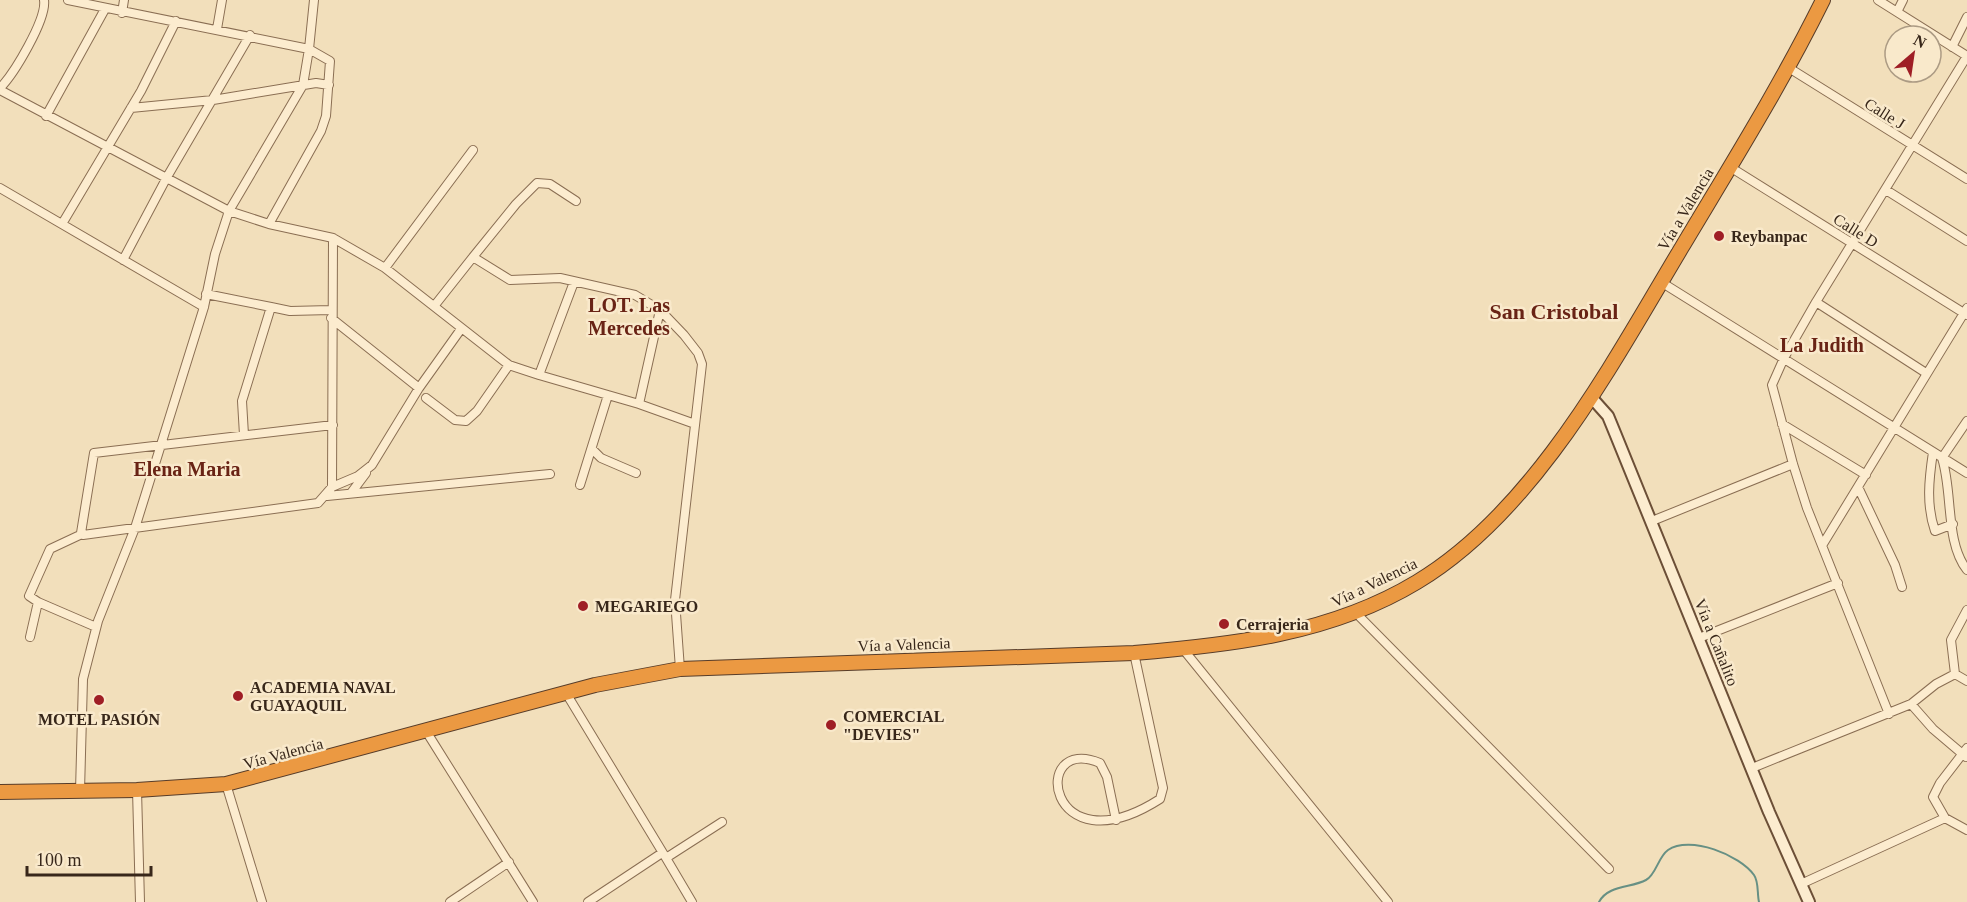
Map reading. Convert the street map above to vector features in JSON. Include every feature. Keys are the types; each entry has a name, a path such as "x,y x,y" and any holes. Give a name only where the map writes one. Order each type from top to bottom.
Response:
{"highway":[{"name":"Vía a Valencia","path":"566,693 680,669 1134,653 1184,649 1268,638 1355,612 1416,583 1438,568 1508,507 1527,485 1591,397 1789,68 1823,0"},
{"name":"Vía Valencia","path":"0,792 137,790 226,784 566,693"}],"main road":[{"name":"Vía a Cañalito","path":"1591,397 1608,416 1809,902"}],"street":[{"path":"44,0 42,16 11,77 0,89 46,116 229,211 269,224 333,238 385,268 509,365 639,404 695,424"},
{"path":"68,0 122,13 176,21 309,48 330,61 325,123 269,224"},
{"path":"122,13 123,0"},
{"path":"217,29 222,0"},
{"path":"80,791 83,679 96,627 135,528 204,307 214,254 229,211 303,86 315,0"},
{"path":"1878,0 1967,56 1816,302 1784,358 1772,389 1792,464 1889,714"},
{"path":"1897,12 1903,0"},
{"path":"46,116 105,9"},
{"path":"1952,47 1967,17"},
{"path":"62,224 131,108 176,21"},
{"path":"123,260 167,177 250,35"},
{"name":"Calle J","path":"1789,68 1967,179"},
{"path":"131,108 213,99 316,83 329,85"},
{"path":"385,268 473,150"},
{"name":"Calle D","path":"1730,167 1966,312"},
{"path":"435,305 516,204 537,183 550,184 576,201"},
{"path":"0,188 204,307"},
{"path":"1886,190 1967,241"},
{"path":"96,627 38,603 29,596 50,549 82,534 318,503 327,496 332,487 333,238"},
{"path":"473,257 510,280 560,278 627,292 660,310 684,335 701,358 675,600 680,669"},
{"path":"539,375 574,282"},
{"path":"1661,282 1967,473"},
{"path":"206,294 290,311 331,314 419,388"},
{"path":"1816,302 1926,373"},
{"path":"244,435 242,401 271,307"},
{"path":"639,404 660,310"},
{"path":"1823,544 1866,476 1893,426 1966,312"},
{"path":"351,493 372,465 419,388 461,329"},
{"path":"426,398 455,420 466,421 477,411 509,365"},
{"path":"580,485 608,395"},
{"path":"1967,422 1942,458 1954,544 1960,561 1967,570"},
{"path":"82,534 92,454 333,424"},
{"path":"1782,424 1823,447 1866,476"},
{"path":"592,448 601,458 636,473"},
{"path":"1934,452 1928,488 1932,522 1935,531 1953,524"},
{"path":"1652,521 1792,464"},
{"path":"332,487 358,476 372,465"},
{"path":"327,496 550,474"},
{"path":"1858,487 1895,565 1902,587"},
{"path":"1699,638 1838,583"},
{"path":"30,636 38,603"},
{"path":"1955,674 1951,640 1967,610"},
{"path":"1355,612 1609,869"},
{"path":"1184,649 1388,902"},
{"path":"1116,820 1105,767 1100,763 1086,759 1069,760 1063,765 1058,777 1061,799 1065,807 1081,818 1116,820 1157,801 1163,795 1134,653"},
{"path":"1752,768 1911,704 1936,684 1955,674"},
{"path":"1955,674 1967,681"},
{"path":"566,693 692,902"},
{"path":"1911,704 1934,729 1966,753 1940,783 1933,797 1945,818 1967,830"},
{"path":"426,731 533,902"},
{"path":"226,784 262,902"},
{"path":"137,790 140,902"},
{"path":"1801,884 1945,818"},
{"path":"588,902 722,822"},
{"path":"450,902 509,862"}],"waterway":[{"path":"1599,902 1614,890 1640,883 1649,878 1668,850 1677,846 1689,845 1714,849 1747,868 1756,878 1759,902"}],"place":[{"name":"Reybanpac","path":"1719,236"},
{"name":"MEGARIEGO","path":"583,606"},
{"name":"Cerrajeria","path":"1224,624"},
{"name":"ACADEMIA NAVAL GUAYAQUIL","path":"238,696"},
{"name":"MOTEL PASIÓN","path":"99,700"},
{"name":"COMERCIAL \"DEVIES\"","path":"831,725"}],"district":[{"name":"San Cristobal","path":"1554,311"},
{"name":"LOT. Las Mercedes","path":"629,316"},
{"name":"La Judith","path":"1822,345"},
{"name":"Elena Maria","path":"187,469"}]}
